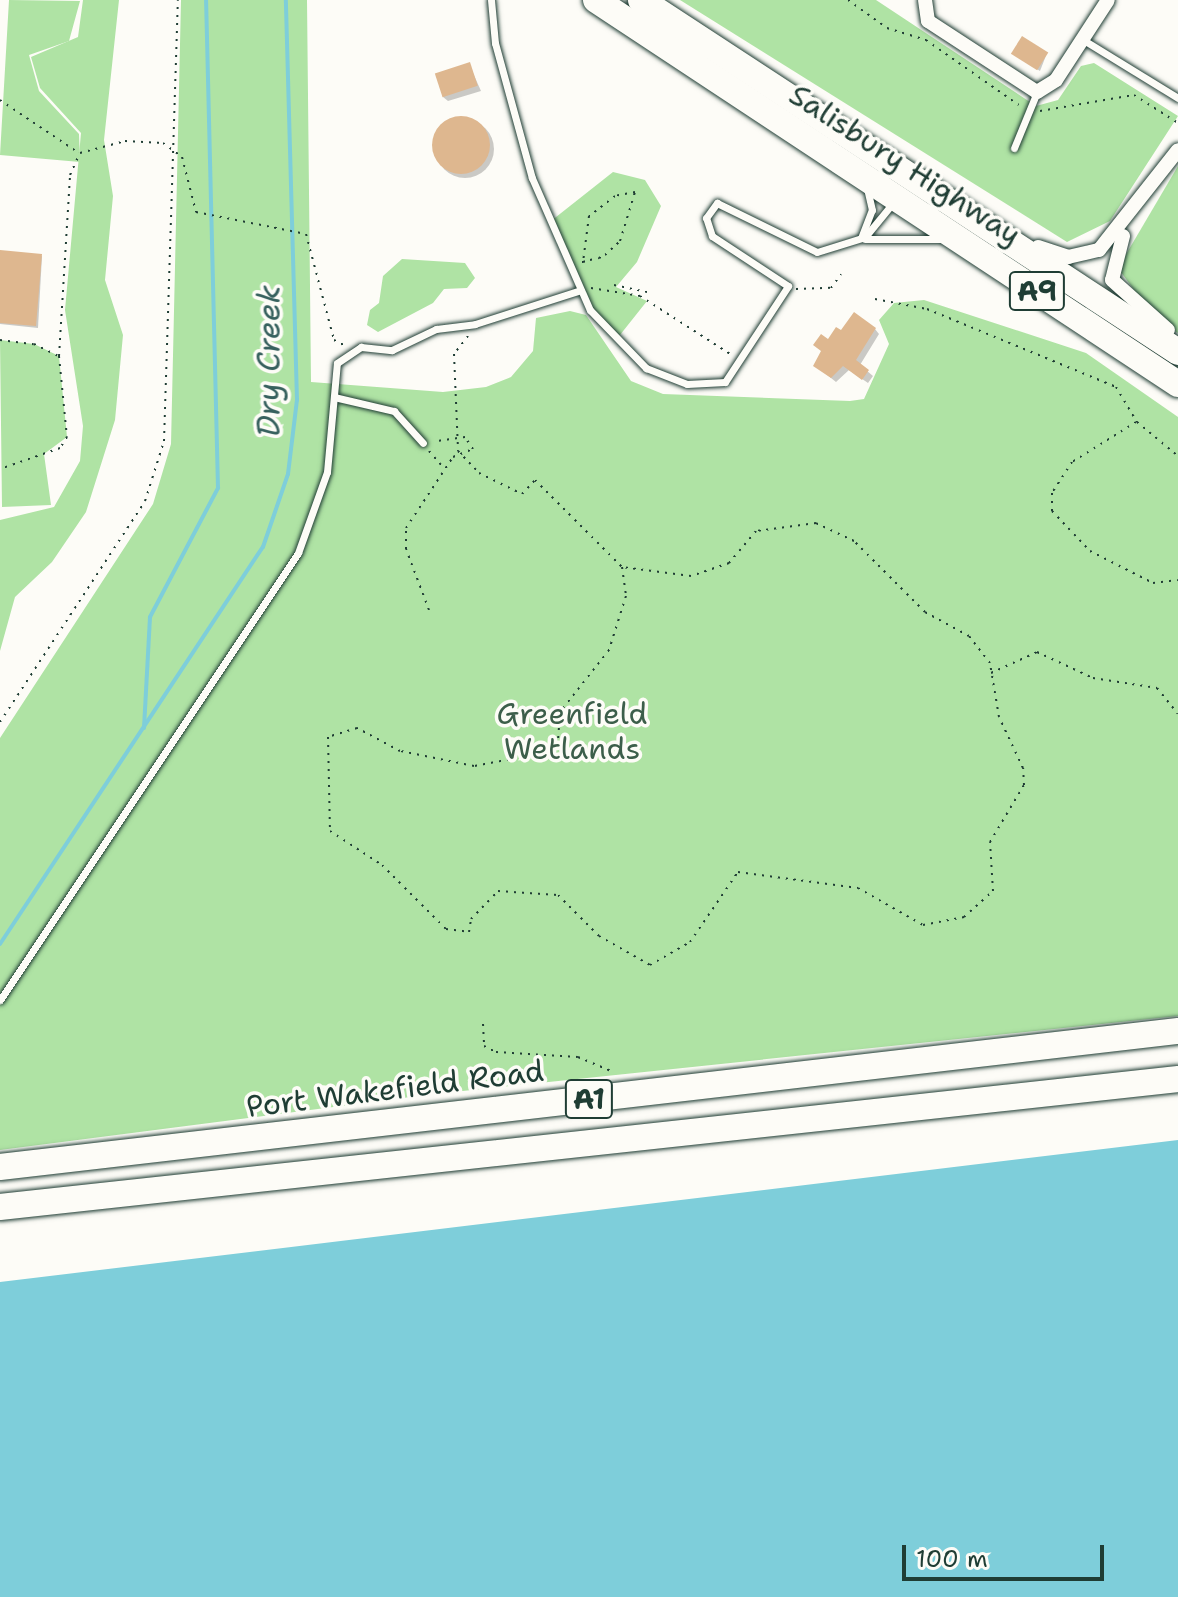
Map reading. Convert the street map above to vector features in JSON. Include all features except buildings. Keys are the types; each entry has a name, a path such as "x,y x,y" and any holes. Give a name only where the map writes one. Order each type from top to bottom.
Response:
{"highway":[{"name":"Salisbury Highway","path":"596,0 860,173 904,188 969,246 1178,384"},
{"name":"Salisbury Highway","path":"641,0 904,188 1178,352"},
{"name":"Port Wakefield Road","path":"0,1167 1178,1031"},
{"name":"A1","path":"0,1207 1178,1079"}],"street":[{"path":"925,0 928,21 1037,92 1051,86 1108,0"},
{"path":"1178,150 1132,216 1111,259 1112,280 1178,337"},
{"path":"904,188 1059,256 1099,250 1132,216"}],"lane":[{"path":"491,0 495,43 532,178 581,290 616,340 663,376 687,384 725,382 741,362 788,286 712,236 710,209 727,202 817,252 860,240 917,235 969,246"},
{"path":"1082,39 1178,98"},
{"path":"1014,148 1037,92"},
{"path":"860,173 872,210 860,240"},
{"path":"860,240 904,188"},
{"path":"0,1000 298,553 320,505 337,363 361,347 392,350 436,329 475,324 581,290"},
{"path":"334,397 394,411 423,443"}],"path":[{"path":"0,722 145,501 164,441 178,0"},
{"path":"0,100 80,153"},
{"path":"0,469 65,443 59,356 70,175 80,153 107,143 152,141 175,150 202,213 306,234 334,340 361,347"},
{"path":"569,262 583,262 620,241 635,192 607,200 589,216 583,262"},
{"path":"788,286 807,293 831,288 841,274"},
{"path":"581,290 627,284 652,293"},
{"path":"605,286 640,296 741,362"},
{"path":"875,299 927,309 1116,387 1137,422 1178,456"},
{"path":"475,324 454,354 459,377 457,436 462,457 522,494 535,480 622,567 626,596 609,650 579,692 560,712 558,741 548,752 474,766 400,751 357,728 328,737 330,831 373,857 446,929 469,932 471,919 498,891 567,899 587,927 650,965 668,961 690,942 738,872 884,898 923,925 964,917 993,891 990,842 1024,785 1015,748 999,717 985,652 925,612 880,563 854,541 799,520 756,531 722,566 700,568 691,576 622,567"},
{"path":"0,340 34,344 59,356"},
{"path":"1137,422 1104,436 1072,462 1052,493 1052,511 1090,551 1153,583 1178,580"},
{"path":"429,610 404,540 444,468 462,457 472,444 457,436 423,443 444,468"},
{"path":"990,673 1037,652 1093,678 1157,688 1178,714"},
{"path":"483,1024 484,1046 496,1052 578,1057 614,1072"}],"green space":[{"path":"9,0 80,1 69,41 29,55 39,91 79,134 80,162 0,155"},
{"path":"83,0 119,0 104,140 113,196 105,280 123,335 115,420 86,512 52,562 15,597 0,651 0,520 54,507 80,461 83,426 65,310 81,133 40,88 31,57 78,37"},
{"name":"Greenfield Wetlands","path":"181,0 307,0 311,382 443,392 486,387 511,377 533,351 536,318 570,311 586,315 631,381 663,394 850,401 864,399 889,344 879,320 894,303 924,300 1086,353 1178,417 1178,1016 434,1094 0,1150 0,738 153,504 171,444"},
{"path":"680,0 876,0 1036,106 1058,100 1081,66 1094,63 1178,116 1110,221 1067,242"},
{"path":"1178,166 1178,333 1155,319 1118,268"},
{"path":"613,172 645,180 661,206 637,262 616,287 647,301 616,340 590,310 551,221"},
{"path":"402,259 465,263 475,278 467,288 444,289 433,303 378,332 367,325 370,310 379,303 383,276"},
{"path":"0,340 34,344 59,356 67,437 44,454 51,505 2,507"}],"water":[{"path":"1178,1140 1178,1597 0,1597 0,1282"}],"waterway":[{"name":"Dry Creek","path":"144,728 150,617 218,488 206,0"},
{"name":"Dry Creek","path":"0,944 263,547 288,474 297,400 286,0"}]}
